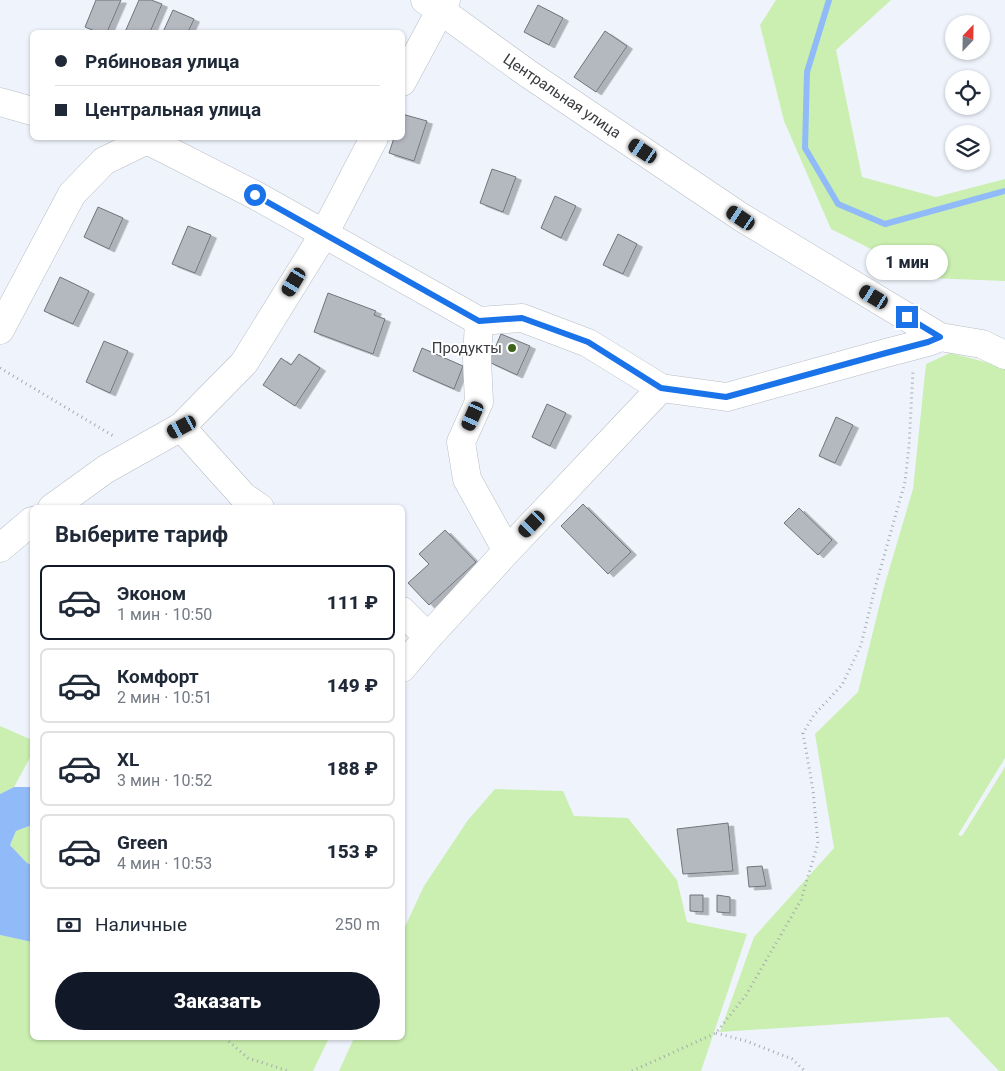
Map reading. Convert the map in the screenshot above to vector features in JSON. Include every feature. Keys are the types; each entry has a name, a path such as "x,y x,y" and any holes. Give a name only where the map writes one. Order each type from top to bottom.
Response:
{"street":[{"name":"Центральная улица","path":"405,75 437,3 527,73 741,218 934,339"},
{"path":"0,102 30,111"},
{"path":"0,330 72,194 104,161 140,140"},
{"path":"144,140 255,195 479,321 522,318 588,342 661,388 726,397 934,339 982,344 1005,355"},
{"path":"56,505 106,469 182,427 244,363 324,234 373,140"},
{"path":"479,321 477,360 479,402 461,442 467,479 506,550"},
{"path":"405,664 506,550 661,388"},
{"path":"182,427 243,496 256,505"},
{"path":"0,548 30,523"},
{"path":"405,614 428,637"}],"path":[{"path":"632,1071 716,1033 746,995 801,900 818,843 813,790 804,733 814,715 842,685 861,645 905,482 913,370 918,355 934,339"},
{"path":"0,368 136,451"},
{"path":"716,1033 746,1041 792,1059 804,1071"},
{"path":"227,1040 248,1058 288,1071"}],"green space":[{"path":"776,0 891,0 836,50 862,177 936,197 1005,179 1005,281 929,278 831,229 784,121 760,25"},
{"path":"950,353 1005,367 1005,758 958,835 962,836 1005,767 1005,1071 999,1071 948,1017 720,1032 754,937 834,848 815,734 858,692 884,587 913,489 926,364"},
{"path":"0,726 30,739 30,758 14,787 0,794"},
{"path":"495,789 563,791 574,816 628,818 677,880 687,922 747,934 701,1071 339,1071 353,1040 405,1040 405,927 424,886 468,820"},
{"path":"30,826 30,865 10,845 16,831"},
{"path":"0,935 30,942 30,1040 328,1040 313,1071 0,1071"}],"water":[{"path":"14,787 30,787 30,826 16,831 10,845 30,865 30,942 0,935 0,794"}],"building":[{"path":"96,0 121,0 108,30 92,30 85,27"},
{"path":"139,0 151,0 162,4 151,30 126,30"},
{"path":"538,5 563,18 549,45 524,32"},
{"path":"173,10 194,19 189,30 164,30"},
{"path":"605,31 627,46 596,92 574,77"},
{"path":"405,115 427,121 414,161 389,153 393,140 405,140"},
{"path":"492,169 516,177 503,212 480,203"},
{"path":"555,196 576,206 561,238 541,228"},
{"path":"98,207 123,218 109,249 84,237"},
{"path":"188,226 211,235 195,273 172,264"},
{"path":"618,234 637,244 623,274 603,265"},
{"path":"60,277 89,291 73,324 44,311"},
{"path":"328,293 376,311 374,315 385,319 373,354 314,332"},
{"path":"501,334 530,346 517,375 489,362"},
{"path":"104,341 128,351 110,393 86,382"},
{"path":"422,348 463,366 454,389 413,371"},
{"path":"299,354 320,368 295,406 263,385 281,358 291,365"},
{"path":"547,404 566,413 550,446 532,437"},
{"path":"836,417 853,425 835,463 819,456"},
{"path":"583,504 631,552 608,574 561,526"},
{"path":"799,508 832,540 818,555 784,523"},
{"path":"445,530 476,562 429,605 408,583 429,564 419,554"},
{"path":"728,823 733,871 683,874 677,829"},
{"path":"762,866 766,886 749,887 747,867"},
{"path":"690,895 703,895 703,912 690,911"},
{"path":"717,895 730,897 730,913 717,912"}],"waterway":[{"path":"829,0 807,72 805,148 838,204 885,224 1005,191"}],"place":[{"name":"Продукты","path":"512,348"}],"route":[{"path":"255,195 479,321 522,318 588,342 661,388 726,397 928,342 940,337 907,317"}]}
